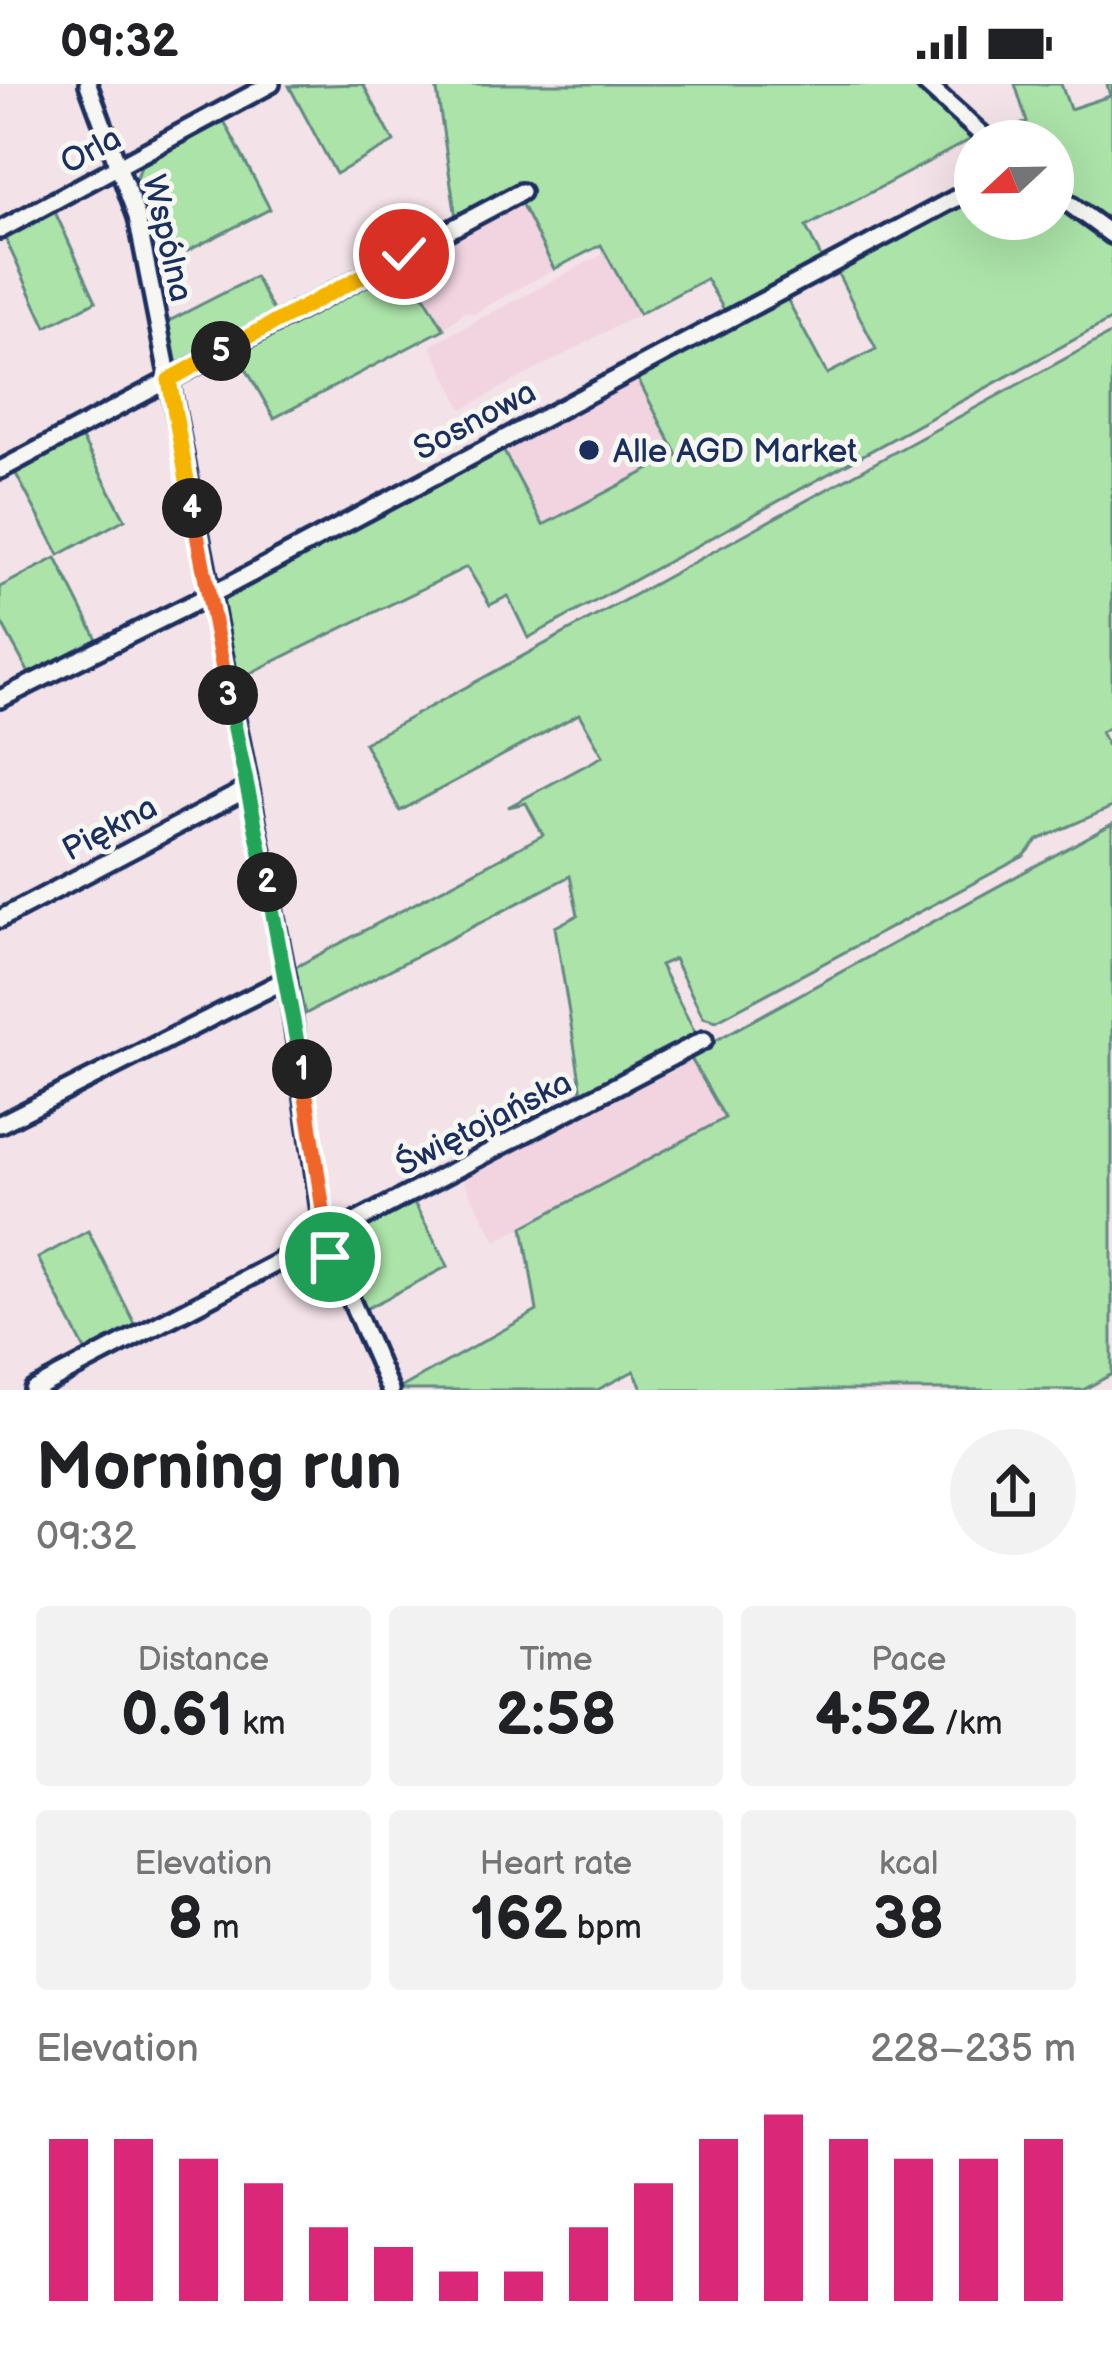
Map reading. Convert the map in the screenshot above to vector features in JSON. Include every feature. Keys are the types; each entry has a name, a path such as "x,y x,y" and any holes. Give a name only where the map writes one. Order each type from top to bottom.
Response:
{"street":[{"name":"Wspólna","path":"88,84 123,166 169,380 287,979 324,1238 386,1388"},
{"name":"Orla","path":"0,230 271,84"},
{"path":"926,84 966,120"},
{"path":"0,470 521,192"},
{"name":"Sosnowa","path":"0,699 954,199"},
{"path":"1074,207 1112,235"},
{"name":"Piękna","path":"0,919 247,789"},
{"path":"0,1124 287,979"},
{"name":"Świętojańska","path":"34,1390 704,1040"}],"shaded area":[{"path":"521,203 554,269 474,313 465,311 444,329 405,264"},
{"path":"605,253 639,314 462,409 431,345"},
{"name":"Alle AGD Market","path":"635,373 678,455 543,525 501,446"},
{"path":"690,1058 725,1118 496,1241 460,1174 651,1077 675,1072 675,1065"}],"green space":[{"path":"363,84 394,142 336,174 289,86"},
{"path":"436,84 918,84 957,120 954,148 806,227 823,261 726,313 706,279 639,314 601,245 554,269 521,203 508,192 456,218"},
{"path":"1015,84 1061,84 1070,109 1110,96 1107,84 1112,84 1112,228 1074,199 1074,120 1026,120"},
{"path":"224,121 270,209 170,260 136,179 142,165"},
{"path":"954,205 954,240 1074,240 1074,215 1112,242 1112,319 528,638 508,596 490,605 467,567 234,681 218,603 228,594 501,446 543,525 677,455 635,373 785,295 827,374 876,349 835,268"},
{"path":"55,212 96,301 46,327 5,238"},
{"path":"405,264 444,329 274,418 237,353"},
{"path":"255,277 276,316 184,366 175,362 167,322"},
{"path":"1112,333 1112,726 1101,732 1112,754 1112,807 1038,840 1024,856 716,1021 703,1017 674,959 660,965 698,1038 583,1099 555,927 578,915 570,876 305,1014 294,968 543,835 526,803 508,807 603,756 579,714 400,811 364,743"},
{"path":"80,435 125,519 59,555 14,470"},
{"path":"56,558 98,641 31,677 0,620 0,587"},
{"path":"1112,824 1112,1374 1083,1390 643,1390 634,1371 597,1390 397,1390 537,1311 523,1227 725,1118 689,1055"},
{"path":"412,1199 448,1266 360,1312 336,1256 342,1236"},
{"path":"88,1231 136,1326 86,1352 38,1258"}],"place":[{"name":"Alle AGD Market","path":"589,450"}],"route":[{"path":"330,1257 287,979 169,380 404,254"}]}
